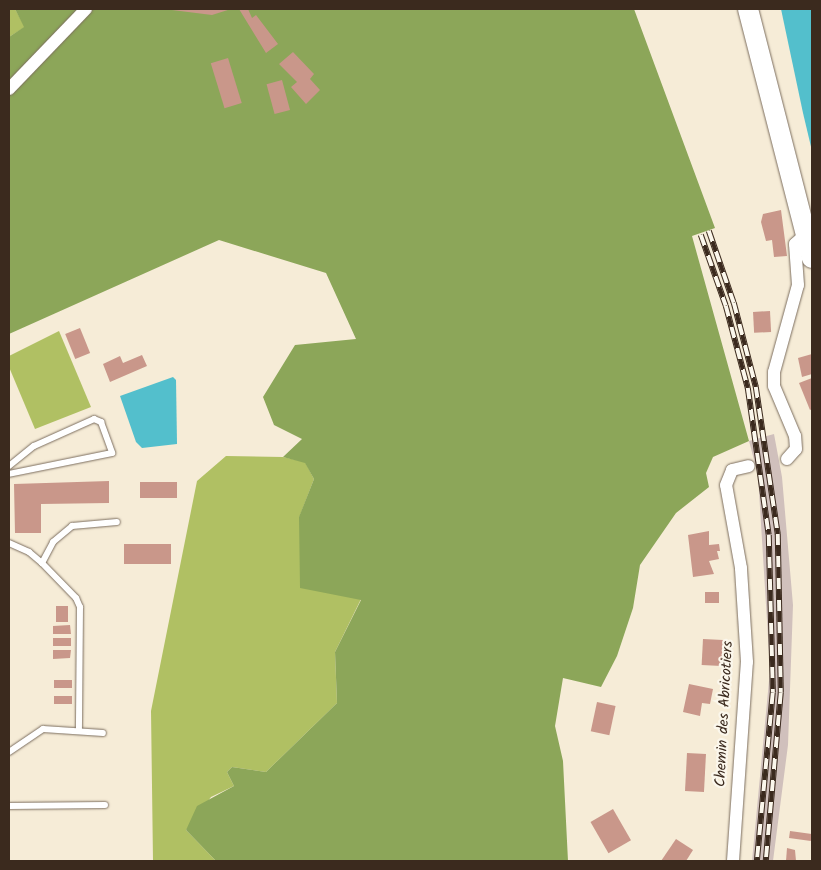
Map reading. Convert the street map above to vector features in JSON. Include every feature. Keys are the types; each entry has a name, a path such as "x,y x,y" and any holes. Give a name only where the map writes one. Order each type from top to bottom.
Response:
{"main road":[{"path":"748,9 812,258"}],"street":[{"path":"9,89 86,9"},
{"path":"787,458 796,449 795,436 774,386 774,372 798,285 794,244 806,234"},
{"name":"Chemin des Abricotiers","path":"733,861 747,662 741,568 726,484 732,470 749,466"}],"lane":[{"path":"9,466 34,446 94,419 101,422 112,453 9,474"},
{"path":"42,563 53,542 72,526 117,522"},
{"path":"9,543 29,552 42,563 76,598 80,606 79,729"},
{"path":"9,752 43,729 79,729 103,733"},
{"path":"9,806 105,805"}],"shaded area":[{"path":"774,434 782,477 793,605 788,745 773,861 752,861 770,670 758,475 749,441"}],"green space":[{"path":"9,9 15,9 25,27 9,37"},
{"path":"15,9 634,9 715,228 692,236 749,441 713,457 706,473 709,487 676,513 640,565 633,608 617,656 601,687 563,678 555,726 563,761 568,861 216,861 186,830 197,806 234,786 227,772 232,767 266,772 337,703 335,652 361,600 300,588 299,517 314,479 305,463 283,457 302,439 274,425 263,397 295,345 356,339 326,273 219,240 9,334 9,37 24,27"},
{"path":"59,331 91,407 35,429 9,367 9,356"},
{"path":"226,456 283,457 305,462 314,479 299,518 361,599 335,652 337,703 266,772 232,767 227,772 234,786 211,797 186,830 216,861 153,861 151,711 197,481"}],"water":[{"path":"781,9 812,9 812,151 803,113"},
{"path":"173,377 176,380 177,444 142,448 136,442 120,396"}],"building":[{"path":"164,9 231,9 212,15"},
{"path":"239,9 248,9 252,18 256,15 278,44 266,53"},
{"path":"293,52 314,74 310,79 320,90 306,104 291,87 297,82 279,64"},
{"path":"228,58 242,103 225,108 211,63"},
{"path":"282,80 290,110 275,114 267,84"},
{"path":"781,210 787,256 774,257 772,240 766,241 761,222 763,214"},
{"path":"770,311 771,332 754,333 753,312"},
{"path":"80,328 90,353 75,359 65,334"},
{"path":"812,354 812,374 802,377 798,358"},
{"path":"142,355 147,366 110,382 103,364 120,356 123,363"},
{"path":"812,378 812,409 810,410 799,383"},
{"path":"109,481 109,503 41,504 41,533 15,533 14,484"},
{"path":"140,482 177,482 177,498 140,498"},
{"path":"709,531 709,545 719,544 720,551 717,551 719,559 709,561 714,574 693,577 688,535"},
{"path":"124,544 171,544 171,564 124,564"},
{"path":"705,592 719,592 719,603 705,603"},
{"path":"56,606 68,606 68,622 56,622"},
{"path":"70,625 71,634 53,634 53,626"},
{"path":"53,638 71,638 71,646 53,646"},
{"path":"703,639 723,640 722,666 702,665"},
{"path":"53,650 71,650 70,658 53,659"},
{"path":"54,680 72,680 72,688 54,688"},
{"path":"689,684 713,689 710,704 702,703 700,716 683,712"},
{"path":"54,696 72,696 72,704 54,704"},
{"path":"597,702 616,706 609,735 591,731"},
{"path":"687,753 706,754 704,792 685,791"},
{"path":"613,809 631,840 608,853 590,822"},
{"path":"790,831 812,834 811,841 789,838"},
{"path":"676,839 693,850 686,861 661,861"},
{"path":"787,848 795,850 796,861 786,861"}],"railway":[{"path":"709,231 734,303 756,387 778,534 781,693 766,861"},
{"path":"701,235 726,306 748,388 769,535 773,693 757,861"}]}
